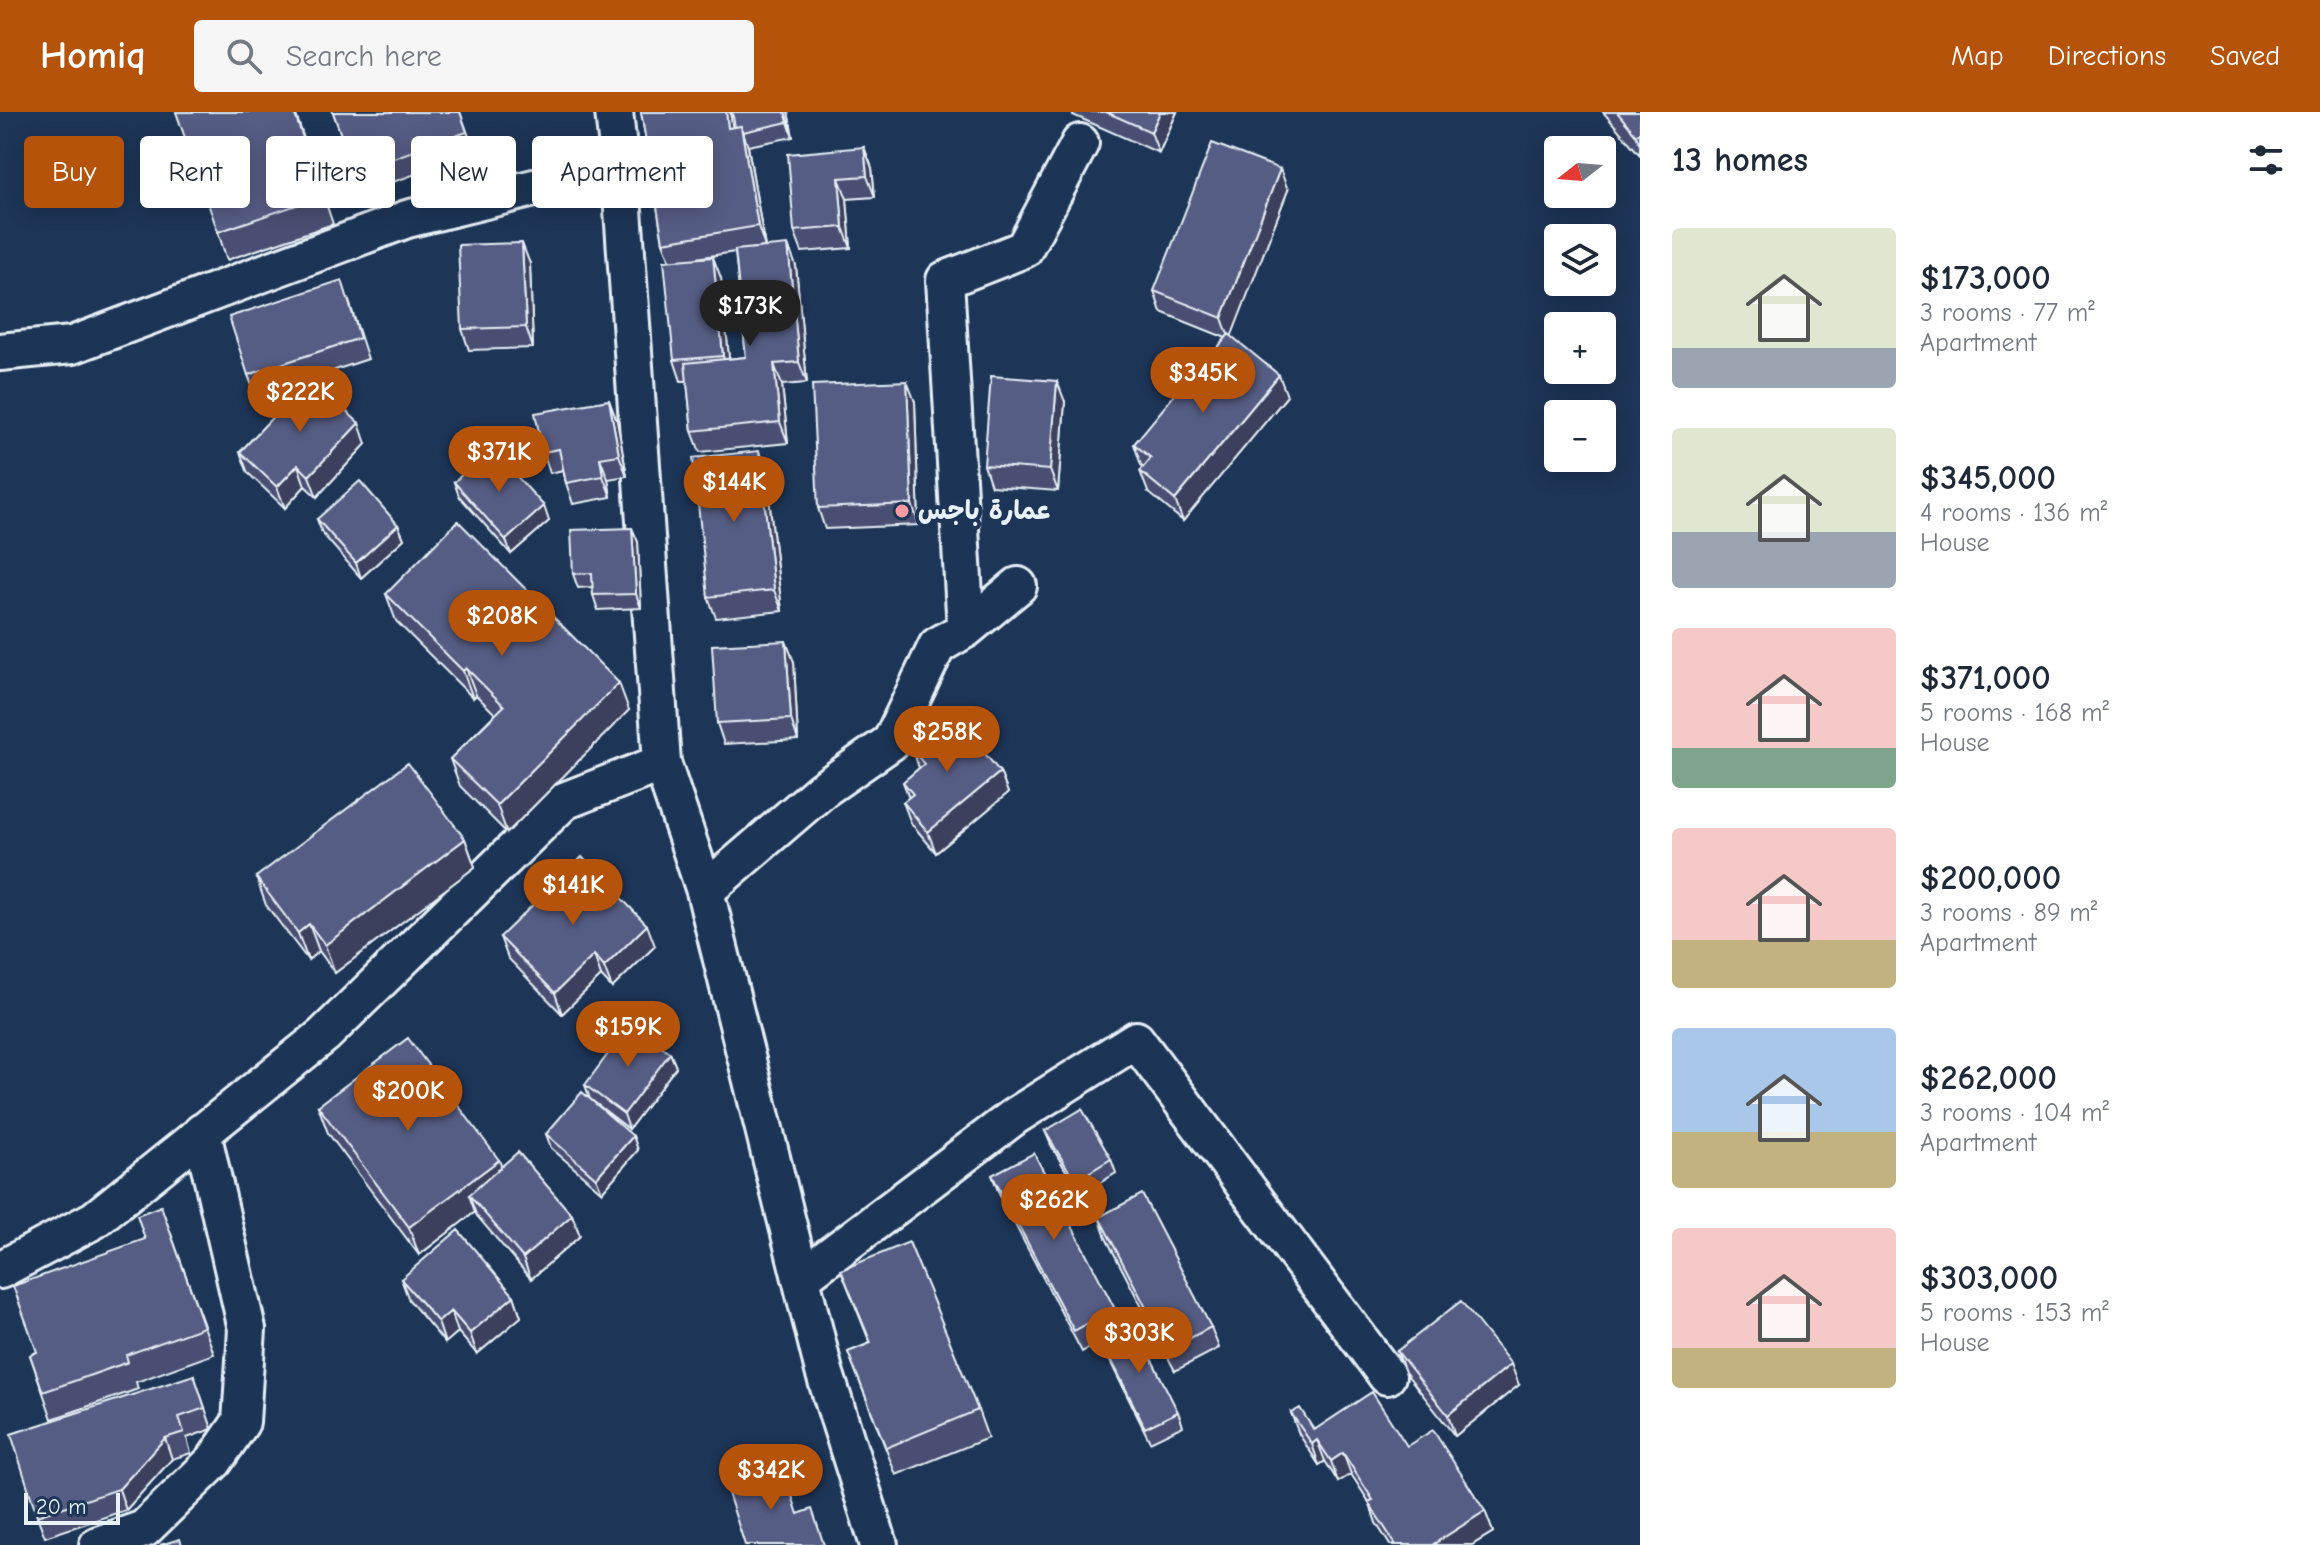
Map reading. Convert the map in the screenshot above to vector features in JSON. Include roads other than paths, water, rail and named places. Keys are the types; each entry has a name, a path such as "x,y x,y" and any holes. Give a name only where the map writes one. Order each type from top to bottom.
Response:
{"street":[{"path":"614,112 617,136"},
{"path":"966,629 945,280 1024,249 1080,143"},
{"path":"0,352 72,345 407,219 532,188"},
{"path":"623,208 662,763 705,891 824,1371 879,1545"},
{"path":"705,891 822,790 891,742 937,646 966,629 1018,586"},
{"path":"0,1270 94,1220 324,1035 564,801 662,763"},
{"path":"802,1277 1015,1116 1136,1040 1387,1376"},
{"path":"98,1545 144,1529 214,1461 241,1422 247,1329 202,1132"}],"place":[{"name":"عمارة باجس","path":"902,511"}]}
